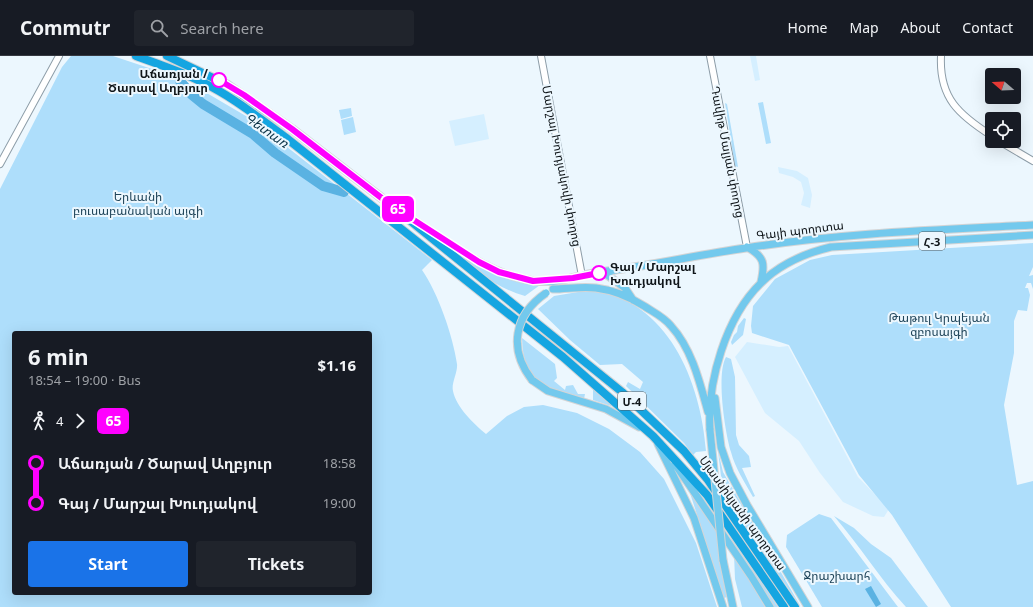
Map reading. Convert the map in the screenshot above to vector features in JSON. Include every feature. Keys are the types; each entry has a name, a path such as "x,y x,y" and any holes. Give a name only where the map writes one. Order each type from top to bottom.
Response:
{"highway":[{"name":"Մյասնիկյանի պողոտա","path":"136,56 190,76 242,104 385,215 563,357 668,451 706,495 784,607"},
{"name":"Մ-4","path":"166,56 198,69 244,95 292,129 392,206"},
{"name":"Մյասնիկյանի պողոտա","path":"392,206 596,369 626,395 684,451 708,480 795,607"}],"main road":[{"path":"392,206 479,262 499,272 533,281 573,278"},
{"name":"Գայի պողոտա","path":"573,278 747,247 832,236 1033,225"},
{"name":"Գայի պողոտա","path":"713,383 727,334 749,297 761,282 792,261 810,252 831,247 1033,235"},
{"path":"747,247 758,254 763,262 764,268 761,282"},
{"path":"603,272 625,288 633,300"},
{"path":"573,278 550,291 529,308 520,322 518,332 519,357 526,372 532,380 548,391 606,409 653,436 687,499 708,558 723,607"},
{"path":"550,291 596,288 633,300 656,313 671,325 688,354 699,380 710,418"},
{"path":"713,383 710,430 723,560 734,607"},
{"path":"713,383 721,447 730,474 808,607"},
{"path":"668,451 770,607"}],"street":[{"path":"0,164 59,56"},
{"name":"Մարշալ Խուդյակովի փողոց","path":"542,56 582,276"},
{"name":"Դավիթ Մալյան փողոց","path":"710,56 747,247"},
{"path":"941,56 940,70 944,89 968,121 985,132"},
{"path":"1011,148 1033,161"}],"shaded area":[{"path":"750,56 756,56 760,80 755,81"},
{"path":"484,114 489,139 455,146 449,121"},
{"path":"778,167 797,171 808,178 812,195 810,208 801,205 804,193 801,182 793,177 779,173"},
{"path":"747,342 779,347 788,346 858,477 889,509 884,517 873,516 843,502 820,473 799,441 765,413 735,357"},
{"path":"871,586 881,604 876,607 865,589"}],"green space":[{"name":"Երևանի բուսաբանական այգի","path":"71,56 113,56 158,71 205,92 251,119 432,260 422,270 434,290 452,341 457,364 453,391 458,403 466,415 486,434 507,416 524,407 543,405 577,413 609,429 640,452 664,479 696,543 717,607 0,607 0,189 62,67"},
{"path":"763,102 771,143 766,144 758,103"},
{"path":"725,103 727,104 738,167 735,166"},
{"path":"351,108 352,116 341,119 339,110"},
{"path":"353,117 356,132 344,135 341,120"},
{"path":"421,227 497,274 518,282 540,285 525,296 511,291 470,267"},
{"name":"Թաթուլ Կրպեյան զբոսայգի","path":"1033,243 1033,267 1029,276 1033,275 1033,289 1031,283 1027,283 1025,288 1028,288 1030,295 1027,311 1018,310 1014,321 1014,353 1004,405 1017,485 1033,481 1033,607 951,607 892,515 859,475 789,345 752,333 751,326 753,306 775,279 810,260 832,255"},
{"path":"590,290 617,297 640,309 660,327 675,348 688,372 697,398 703,425 706,451 696,452 693,455 684,443 626,386 628,382 640,389 643,382 622,364 600,365 570,340 538,309 554,296"},
{"path":"744,318 746,319 743,335 732,345 731,342 737,332 738,326"},
{"path":"522,338 555,364 557,378 554,381 565,390 566,386 573,385 578,394 585,394 584,399 558,392 539,382 532,375 527,366 523,353"},
{"path":"726,357 731,359 735,377 736,435 739,445 749,456 751,467 742,468 755,496 753,497 735,464 726,432 722,404 722,376 723,365"},
{"path":"593,388 620,409 593,400"},
{"path":"718,451 723,472 801,607 723,494 722,488 725,492 729,489 721,476"},
{"path":"690,493 717,530 727,597 724,598"},
{"name":"Ջրաշխարհ","path":"819,514 831,518 898,607 822,607 786,547 787,535"},
{"path":"834,516 854,528 871,544 891,558 928,607 906,607 887,585"},
{"path":"732,538 778,607 771,607 730,540"},
{"path":"734,554 765,607 742,607 735,579"}],"waterway":[{"name":"Գետառ","path":"180,81 192,95 203,104 253,134 275,153 323,186 344,192"}],"bus line":[{"name":"65","path":"219,80 244,95 292,129 392,206 479,262 499,272 533,281 573,278 599,273"}],"place":[{"name":"Աճառյան / Ծարավ Աղբյուր","path":"219,80"},
{"name":"Գայ / Մարշալ Խուդյակով","path":"599,273"}]}
